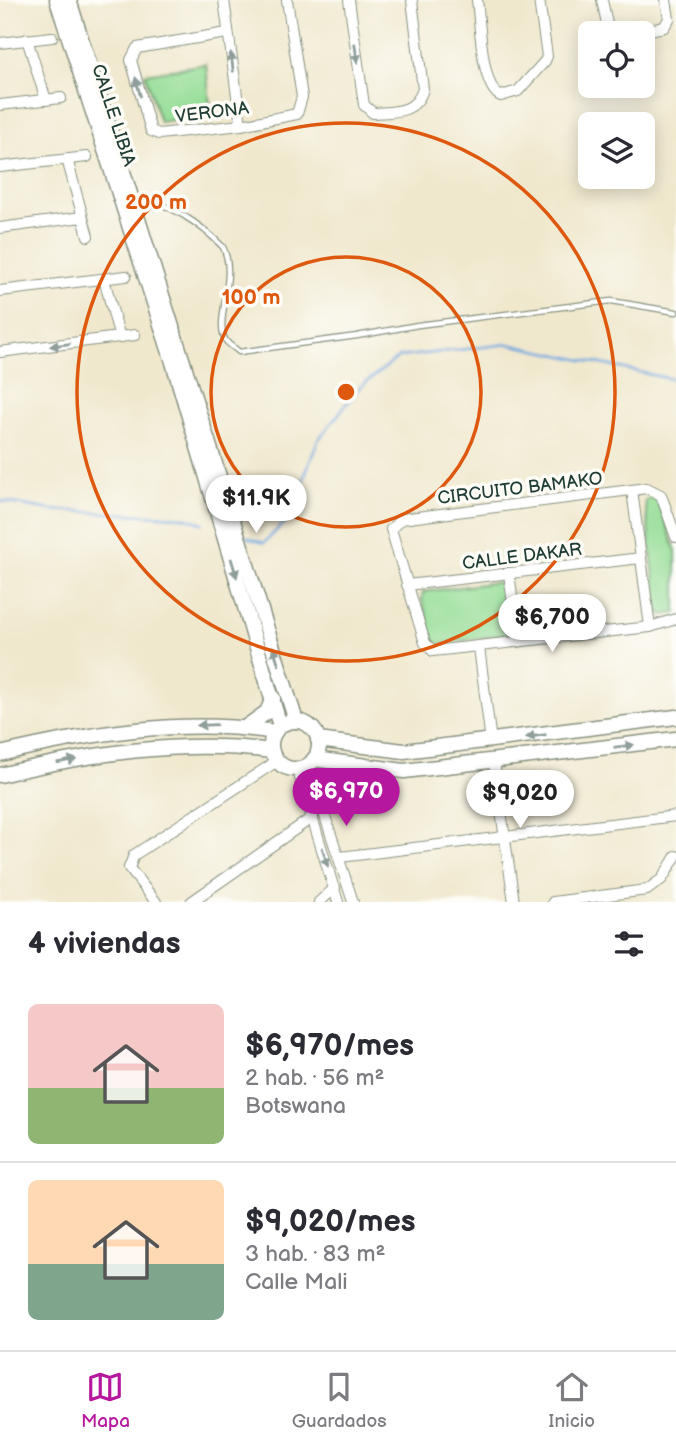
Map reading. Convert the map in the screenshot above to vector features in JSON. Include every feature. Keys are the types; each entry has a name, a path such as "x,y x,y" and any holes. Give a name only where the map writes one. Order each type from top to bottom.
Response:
{"street":[{"name":"CALLE LIBIA","path":"57,0 178,361"},
{"name":"CALLE LIBIA","path":"69,0 132,198 178,361"},
{"path":"224,0 241,125"},
{"name":"VERONA","path":"227,33 137,48 131,60 149,129 154,132 241,125 290,118 301,108 287,0"},
{"path":"349,0 364,105 373,113 409,109 421,97 423,89 412,0"},
{"path":"477,0 487,78 493,92 501,96 519,91 547,56 539,0"},
{"path":"602,0 606,21"},
{"path":"655,29 664,27 669,19 666,0"},
{"path":"0,43 52,37"},
{"path":"27,40 46,100"},
{"path":"0,105 61,98"},
{"path":"0,167 86,157"},
{"path":"67,159 88,236"},
{"path":"0,228 82,217"},
{"path":"0,292 126,276"},
{"path":"103,279 120,338"},
{"path":"0,352 135,335"},
{"path":"156,902 129,868 134,855 274,756 278,729 273,698 178,361"},
{"path":"178,361 296,721"},
{"name":"CIRCUITO BAMAKO","path":"407,585 391,535 393,524 401,519 653,489 661,495 676,537"},
{"path":"632,490 650,628"},
{"name":"CALLE DAKAR","path":"407,585 641,558"},
{"path":"509,573 518,642"},
{"path":"407,585 429,650 650,628 676,619"},
{"path":"479,647 491,742"},
{"path":"246,727 267,712 273,698"},
{"path":"318,740 404,751 676,717"},
{"path":"0,754 75,739 190,726 278,729 296,721 310,727 318,740"},
{"path":"0,775 78,759 191,746 215,745 274,756 282,766 306,764 404,771 676,739"},
{"path":"318,740 306,764 313,817 338,902"},
{"path":"494,762 514,902"},
{"path":"306,764 340,857 353,902"},
{"path":"340,857 676,816"},
{"path":"191,902 313,817"},
{"path":"553,902 647,890 662,879 676,856"},
{"path":"319,902 335,888"}],"lane":[{"path":"132,198 149,199 164,206 223,247 228,257 229,275 222,328 226,341 239,352 357,337 418,325 611,301 676,312"}],"green space":[{"path":"206,64 211,115 160,122 145,74"},
{"path":"649,498 657,499 676,551 676,613 663,615 658,610 645,501"},
{"path":"497,582 505,588 510,627 507,634 439,644 434,641 422,600 423,592"}],"waterway":[{"path":"243,536 264,543 289,518 318,440 359,388 399,357 508,344 676,380"},
{"path":"0,501 51,510 183,517 203,523"}]}
